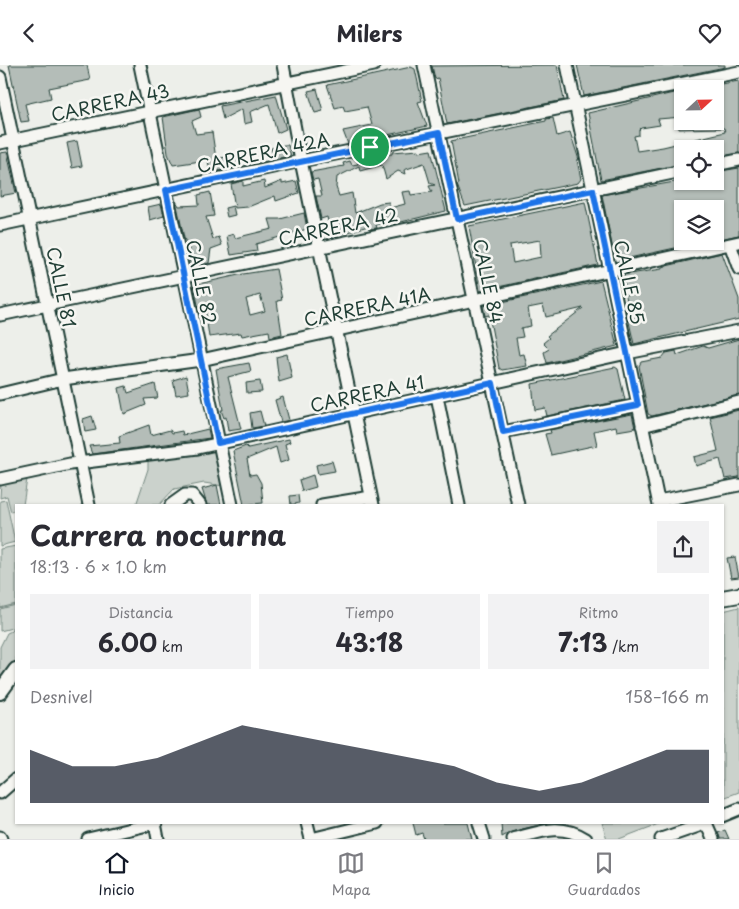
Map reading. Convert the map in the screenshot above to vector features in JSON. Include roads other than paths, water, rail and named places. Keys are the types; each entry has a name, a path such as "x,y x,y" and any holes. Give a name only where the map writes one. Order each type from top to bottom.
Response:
{"main road":[{"path":"724,598 739,595"},
{"path":"0,691 15,671"}],"street":[{"name":"CALLE 82","path":"140,65 232,504"},
{"path":"283,65 301,161 372,501 334,504"},
{"name":"CARRERA 43","path":"0,143 374,65"},
{"name":"CALLE 84","path":"424,65 518,504"},
{"name":"CALLE 85","path":"567,65 658,503"},
{"name":"CARRERA 42A","path":"0,225 301,161 739,72"},
{"name":"CALLE 81","path":"0,77 89,504"},
{"path":"724,163 739,159"},
{"name":"CARRERA 42","path":"0,315 674,173"},
{"path":"735,243 739,269"},
{"name":"CARRERA 41A","path":"0,394 63,379 201,360 735,243"},
{"name":"CARRERA 41","path":"0,479 80,463 160,453 218,443 627,353 739,331"},
{"path":"437,396 459,504"},
{"path":"642,426 739,402"},
{"path":"503,432 638,405"},
{"path":"658,503 739,485"},
{"path":"172,504 186,495 192,495 199,504"},
{"path":"0,793 15,780"},
{"path":"724,815 739,809"},
{"path":"88,839 151,824"},
{"path":"155,824 158,839"},
{"path":"307,824 311,839 373,824"},
{"path":"479,824 484,839"},
{"path":"667,838 704,824"},
{"path":"707,824 713,839"},
{"path":"513,839 557,828 574,831 586,839"}]}
